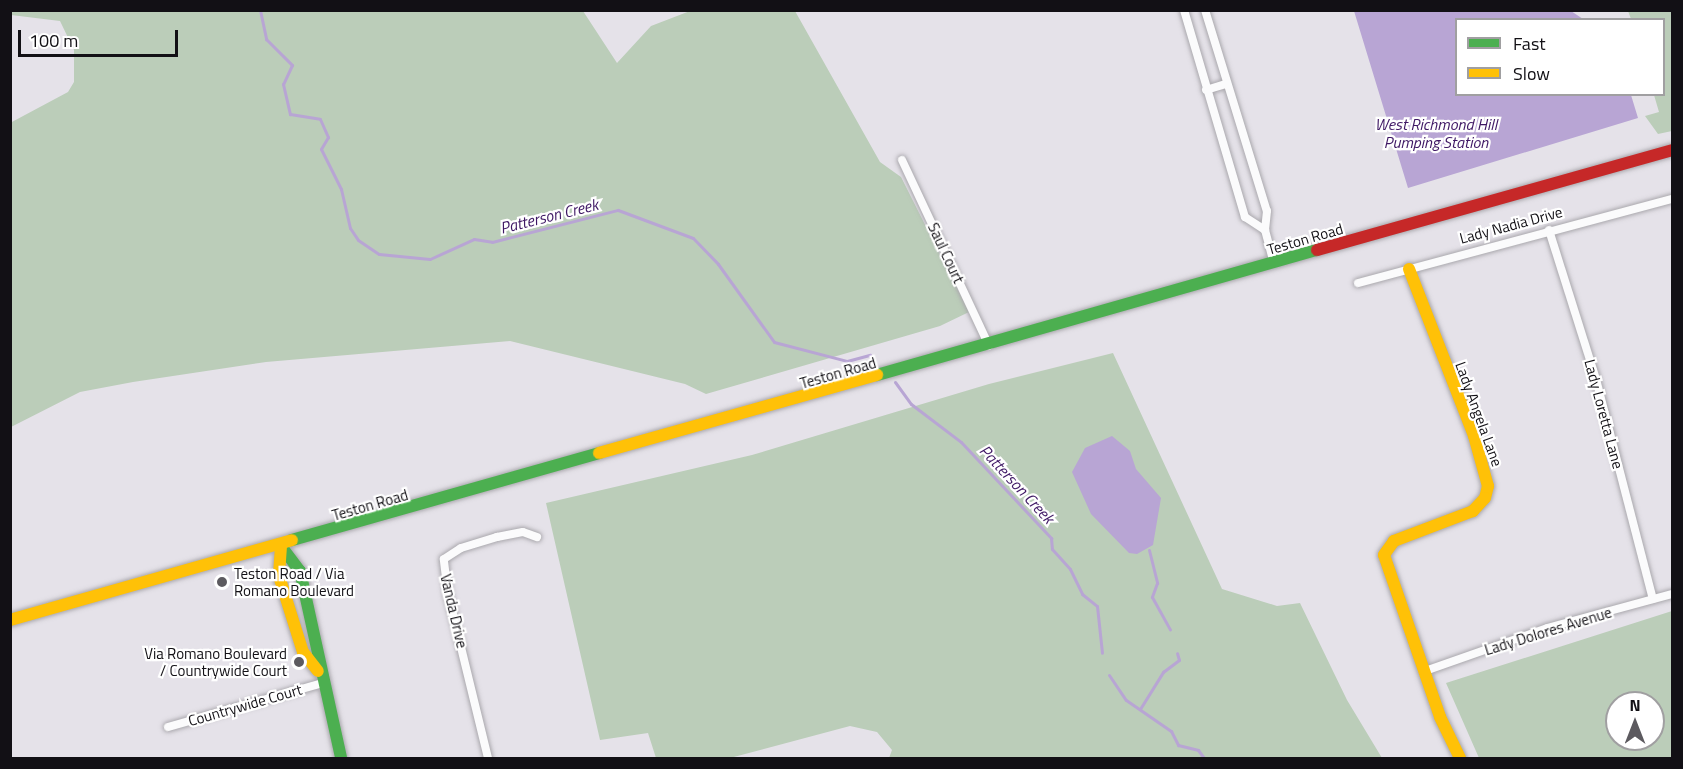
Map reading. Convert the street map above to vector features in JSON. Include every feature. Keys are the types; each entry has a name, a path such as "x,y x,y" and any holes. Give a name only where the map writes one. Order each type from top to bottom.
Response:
{"main road":[{"name":"Teston Road","path":"10,620 989,346 1672,150"},
{"name":"Lady Angela Lane","path":"1409,269 1474,436 1488,486 1485,498 1473,511 1394,541 1388,548 1388,568 1425,671"},
{"path":"281,546 300,571 319,650 318,671"},
{"path":"281,546 279,576 303,652 318,671 341,759"},
{"path":"1425,671 1460,759"}],"street":[{"path":"1184,10 1245,217 1265,230"},
{"path":"1205,10 1267,211 1265,230 1274,264"},
{"path":"1206,90 1226,84"},
{"name":"Saul Court","path":"902,160 989,346"},
{"name":"Lady Nadia Drive","path":"1358,283 1549,230 1672,200"},
{"name":"Lady Loretta Lane","path":"1549,230 1596,379 1653,599"},
{"name":"Vanda Drive","path":"488,759 448,594 444,559 461,548 497,537 523,532 537,537"},
{"name":"Lady Dolores Avenue","path":"1425,671 1547,628 1672,594"},
{"name":"Countrywide Court","path":"168,727 322,683"}],"green space":[{"path":"11,11 583,11 617,63 651,26 690,11 795,11 880,162 901,177 969,312 940,326 706,394 685,384 510,341 266,362 133,382 80,392 11,427 10,123 68,92 74,82 74,50 60,21 11,15"},
{"path":"1628,11 1672,11 1672,131 1658,134 1645,116 1659,112 1654,96 1665,96 1665,18 1631,18"},
{"path":"1113,353 1222,589 1277,606 1300,603 1347,700 1382,758 889,758 892,750 877,732 850,726 730,758 656,758 648,733 600,740 546,503 752,455 989,384"},
{"path":"1672,611 1672,758 1479,758 1446,683"}],"water":[{"name":"West Richmond Hill Pumping Station","path":"1354,11 1571,11 1582,18 1455,18 1455,96 1631,96 1638,118 1408,188"},
{"path":"1112,436 1130,451 1136,469 1161,498 1153,545 1137,554 1129,553 1091,514 1072,472 1085,448"}],"waterway":[{"name":"Patterson Creek","path":"260,10 266,39 292,65 283,84 290,114 320,119 328,137 321,149 341,189 350,228 358,240 379,254 430,259 474,239 492,242 618,210 693,238 718,264 774,342 847,361 870,355"},
{"name":"Patterson Creek","path":"895,382 911,404 961,442 1051,538 1052,549 1070,569 1082,594 1097,606 1102,653"},
{"path":"1149,550 1157,583 1152,597 1170,629"},
{"path":"1140,709 1163,672 1179,660 1177,653"},
{"name":"Patterson Creek","path":"1109,675 1126,700 1171,731 1178,745 1198,750 1204,758"}],"traffic: fast":[{"path":"877,375 1317,250"},
{"path":"292,540 599,453"},
{"path":"281,546 300,571 341,758"}],"traffic: slow":[{"path":"1409,269 1474,436 1488,486 1485,498 1473,511 1394,541 1384,555 1440,717 1460,758"},
{"path":"599,453 877,375"},
{"path":"10,620 292,540"},
{"path":"281,546 279,576 303,652 318,671"}],"traffic: jam":[{"path":"1317,250 1672,150"}],"place":[{"name":"Teston Road / Via Romano Boulevard","path":"222,582"},
{"name":"Via Romano Boulevard / Countrywide Court","path":"299,662"}]}
